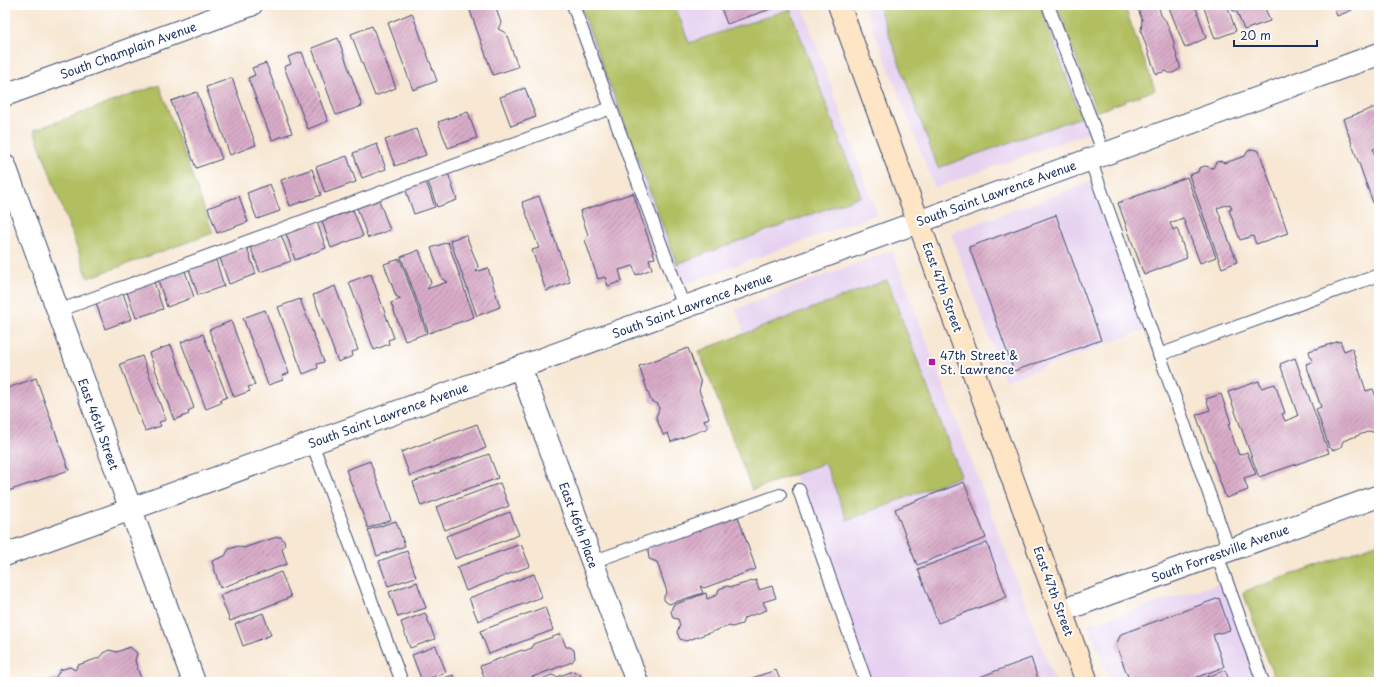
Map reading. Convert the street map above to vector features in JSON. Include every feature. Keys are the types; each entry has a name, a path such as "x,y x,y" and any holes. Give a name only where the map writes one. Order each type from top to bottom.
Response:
{"main road":[{"name":"East 47th Street","path":"839,5 1087,682"}],"street":[{"name":"South Champlain Avenue","path":"5,95 251,5"},
{"name":"South Saint Lawrence Avenue","path":"5,555 1379,54"},
{"name":"East 46th Street","path":"5,166 194,682"},
{"name":"East 46th Place","path":"520,367 637,682"},
{"name":"South Forrestville Avenue","path":"1062,611 1379,496"}],"lane":[{"path":"573,5 684,307"},
{"path":"1048,5 1264,682"},
{"path":"58,310 611,108"},
{"path":"1159,355 1379,275"},
{"path":"312,443 402,682"},
{"path":"799,490 866,682"},
{"path":"592,562 780,495"}],"shaded area":[{"path":"573,5 802,5 877,214 677,287"},
{"path":"864,5 1049,5 1095,130 935,188"},
{"path":"1097,180 1150,328 1005,381 951,233"},
{"path":"892,250 1055,682 866,682 736,309"},
{"path":"1227,581 1264,682 1110,682 1088,624"}],"green space":[{"path":"580,5 675,5 689,43 790,9 861,196 677,264"},
{"path":"878,5 1040,5 1081,117 938,168"},
{"path":"1057,5 1124,5 1155,90 1096,112"},
{"path":"159,85 213,233 88,278 34,130"},
{"path":"887,280 961,476 847,520 825,463 752,490 699,351"},
{"path":"1379,543 1379,682 1276,682 1243,592"}],"building":[{"path":"468,5 495,5 501,23 498,29 506,33 518,67 493,75"},
{"path":"720,5 782,5 727,24"},
{"path":"1158,5 1161,15 1166,21 1174,42 1180,66 1180,69 1173,73 1166,71 1156,74 1141,31 1142,20 1137,6"},
{"path":"1168,5 1195,5 1206,38 1185,48"},
{"path":"1203,5 1227,5 1236,31 1215,39"},
{"path":"1230,5 1264,5 1270,21 1244,30 1237,12 1232,10"},
{"path":"1333,5 1350,5 1352,10 1337,16"},
{"path":"412,13 437,81 413,90 388,23"},
{"path":"372,26 396,88 375,96 351,34"},
{"path":"338,38 362,106 336,115 312,48"},
{"path":"302,52 328,121 308,129 284,67 291,64 288,57"},
{"path":"266,63 292,133 272,140 248,78 255,75 252,68"},
{"path":"232,78 256,145 230,155 206,87"},
{"path":"525,88 536,117 511,126 500,97"},
{"path":"197,92 222,159 196,168 171,101"},
{"path":"1379,106 1379,147 1373,149 1379,168 1379,209 1376,211 1343,119"},
{"path":"468,112 477,138 448,148 438,122"},
{"path":"416,129 426,155 395,166 385,140"},
{"path":"377,144 386,169 362,178 353,153"},
{"path":"1252,149 1259,151 1288,233 1256,244 1253,236 1240,240 1229,210 1232,209 1230,204 1217,208 1237,262 1222,268 1189,175 1198,172 1199,168 1205,166 1213,168 1216,162 1220,161 1225,163 1245,156 1248,151"},
{"path":"347,156 356,182 325,193 316,167"},
{"path":"312,169 321,195 290,206 281,180"},
{"path":"448,173 457,200 437,207 428,181"},
{"path":"1187,177 1216,257 1200,263 1183,218 1170,223 1173,230 1177,228 1187,258 1144,275 1118,203"},
{"path":"426,181 435,207 414,214 405,188"},
{"path":"270,184 280,211 257,219 247,193"},
{"path":"633,193 655,258 649,259 652,269 636,275 633,266 619,270 622,281 608,286 605,277 598,279 585,240 588,235 580,211"},
{"path":"239,196 248,222 217,233 208,208"},
{"path":"539,196 570,282 546,291 532,250 539,248 522,202"},
{"path":"379,200 390,230 368,238 357,208"},
{"path":"353,210 363,236 331,248 322,221"},
{"path":"1056,215 1101,340 1014,371 969,247"},
{"path":"317,222 326,248 295,260 286,233"},
{"path":"281,235 291,261 260,272 250,246"},
{"path":"466,235 478,266 476,272 488,268 500,307 477,316 450,240"},
{"path":"448,242 474,317 429,333 401,257 419,250 431,283 427,289 447,282 442,279 431,248"},
{"path":"247,248 256,274 229,284 220,258"},
{"path":"400,259 427,333 405,341 391,303 401,299 396,296 384,264"},
{"path":"216,260 224,286 198,295 189,269"},
{"path":"185,271 194,297 167,307 158,280"},
{"path":"371,274 394,338 388,340 389,344 374,350 349,282"},
{"path":"154,282 163,309 136,318 127,292"},
{"path":"335,286 358,350 352,352 353,356 338,362 313,295"},
{"path":"123,293 132,319 105,329 96,303"},
{"path":"300,299 324,362 317,364 318,368 303,374 278,307"},
{"path":"265,310 289,373 282,376 283,380 268,385 243,318"},
{"path":"231,321 255,385 248,387 250,391 234,397 209,330"},
{"path":"203,334 227,397 220,400 221,403 206,409 181,342"},
{"path":"1340,341 1344,351 1352,348 1366,391 1373,389 1379,406 1379,432 1375,433 1370,431 1343,441 1341,447 1333,450 1329,447 1316,409 1321,407 1306,364 1312,362 1309,351"},
{"path":"171,345 194,408 188,411 189,414 174,420 149,353"},
{"path":"688,348 701,383 699,390 709,418 704,420 708,428 671,442 668,433 663,435 656,417 659,409 658,404 651,401 639,366"},
{"path":"142,356 166,420 159,422 161,426 145,431 120,364"},
{"path":"1295,358 1329,453 1259,477 1228,392 1259,381 1261,388 1275,384 1285,413 1282,414 1285,421 1298,416 1280,364"},
{"path":"36,378 69,470 5,492 5,389"},
{"path":"1221,394 1231,423 1228,424 1239,455 1247,452 1256,474 1244,478 1248,490 1226,498 1196,415 1210,410 1206,399"},
{"path":"477,424 486,448 410,476 401,452"},
{"path":"489,454 498,478 421,506 413,482"},
{"path":"370,461 391,520 368,528 346,470"},
{"path":"964,482 986,538 917,565 895,509"},
{"path":"500,483 509,506 445,530 436,507"},
{"path":"510,512 519,535 455,559 446,536"},
{"path":"738,517 756,569 704,588 700,586 703,593 669,604 664,600 664,596 667,592 657,562 649,559 648,550 651,546"},
{"path":"396,521 405,546 377,556 368,530"},
{"path":"281,537 284,541 285,545 282,549 287,564 220,588 212,561 225,556 229,549 238,546 243,548"},
{"path":"987,543 1007,597 938,623 918,569"},
{"path":"521,544 530,566 466,591 457,567"},
{"path":"407,551 416,577 388,586 379,561"},
{"path":"281,572 291,597 230,621 220,595"},
{"path":"534,574 542,597 478,621 469,598"},
{"path":"756,580 759,590 772,586 776,598 763,602 767,610 744,618 742,624 732,627 729,626 686,641 680,639 677,632 680,625 678,619 673,618 671,611 673,605 706,593 707,599 717,595 719,589"},
{"path":"417,582 426,608 398,617 389,592"},
{"path":"1219,598 1230,630 1213,635 1224,667 1184,682 1130,682 1116,645 1121,634"},
{"path":"545,607 553,630 489,654 480,631"},
{"path":"263,613 271,635 243,646 235,624"},
{"path":"425,613 435,639 410,648 401,622"},
{"path":"561,634 566,647 570,647 574,650 575,658 572,662 519,682 486,682 480,666 522,650 524,651 532,648 533,644"},
{"path":"436,646 446,672 422,681 412,655"},
{"path":"130,647 137,653 135,661 142,682 42,682 56,677 60,670 70,667 75,670 78,665 99,658 103,653 109,650 117,652"},
{"path":"1031,658 1039,682 966,682"},
{"path":"776,670 781,682 747,682 749,679"},
{"path":"1225,670 1230,682 1195,682"},
{"path":"573,671 580,674 582,682 542,682 544,678 552,675 557,677"},
{"path":"453,675 455,682 433,682"}],"place":[{"name":"47th Street & St. Lawrence","path":"932,362"}]}
